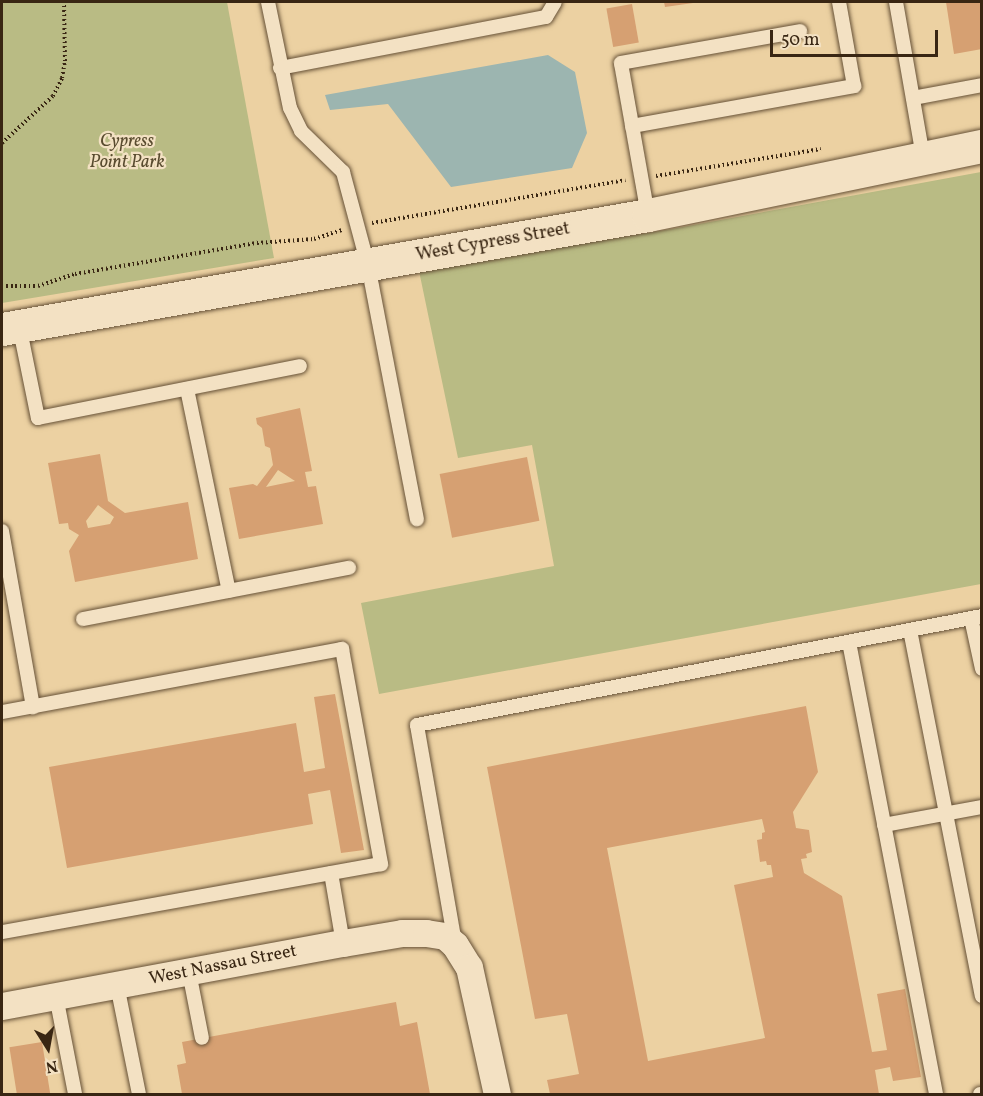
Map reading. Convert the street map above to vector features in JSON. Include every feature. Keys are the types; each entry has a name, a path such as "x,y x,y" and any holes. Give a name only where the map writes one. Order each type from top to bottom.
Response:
{"street":[{"name":"West Cypress Street","path":"10,327 648,215 981,146"},
{"name":"West Nassau Street","path":"2,1006 402,933 426,933 450,941"},
{"path":"450,941 469,967 497,1095"}],"lane":[{"path":"267,2 290,108 301,131 343,172 368,265 417,519"},
{"path":"280,68 546,17 555,2"},
{"path":"632,126 854,86 839,2"},
{"path":"896,2 923,157"},
{"path":"648,215 621,63 800,31"},
{"path":"913,98 981,85"},
{"path":"10,327 38,418 300,366"},
{"path":"187,389 229,591"},
{"path":"2,531 33,707"},
{"path":"83,619 349,568"},
{"path":"450,941 417,725 976,617 981,669"},
{"path":"910,630 981,996"},
{"path":"849,642 936,1095"},
{"path":"2,712 342,649 381,864 2,932"},
{"path":"884,825 981,807"},
{"path":"331,873 343,943"},
{"path":"189,972 202,1038"},
{"path":"117,985 139,1095"},
{"path":"56,996 75,1095"}],"path":[{"path":"2,143 53,96 62,78 65,61 64,2"},
{"path":"660,176 830,147"},
{"path":"374,223 627,180"},
{"path":"2,286 38,286 75,274 257,243 314,239 338,231"}],"green space":[{"name":"Cypress Point Park","path":"2,2 227,2 274,258 2,303"},
{"path":"981,172 981,584 379,694 361,603 554,566 532,445 458,458 419,271 677,228"}],"water":[{"path":"548,55 575,72 587,133 572,168 451,187 388,104 330,110 325,95"}],"building":[{"path":"664,2 693,2 693,3 665,7"},
{"path":"946,2 982,2 982,49 954,54"},
{"path":"632,4 639,42 613,47 606,9"},
{"path":"300,408 312,471 305,472 308,487 316,486 323,524 239,539 229,488 253,484 257,486 273,465 270,448 265,446 262,428 257,424 256,418","holes":["278,470 295,481 266,487"]},
{"path":"100,454 108,501 125,513 188,502 198,559 75,582 69,551 79,535 69,529 68,523 59,524 48,463","holes":["98,505 114,517 110,524 88,528 86,521"]},
{"path":"527,457 539,521 452,538 440,474"},
{"path":"335,694 364,850 341,853 330,790 308,794 313,824 67,868 49,767 296,723 304,772 325,768 314,697"},
{"path":"806,706 818,772 793,812 796,828 809,830 812,852 806,854 807,858 801,859 804,873 842,896 872,1052 887,1050 877,994 905,989 921,1077 893,1081 890,1067 875,1070 879,1094 550,1094 547,1080 579,1074 567,1014 535,1019 487,767","holes":["762,819 765,832 762,833 762,839 757,840 760,862 766,861 767,865 771,865 773,877 734,885 765,1038 648,1061 607,848"]},
{"path":"396,1002 400,1026 417,1022 430,1094 182,1094 177,1065 186,1063 182,1042"},
{"path":"42,1042 50,1094 17,1094 9,1047"}]}
